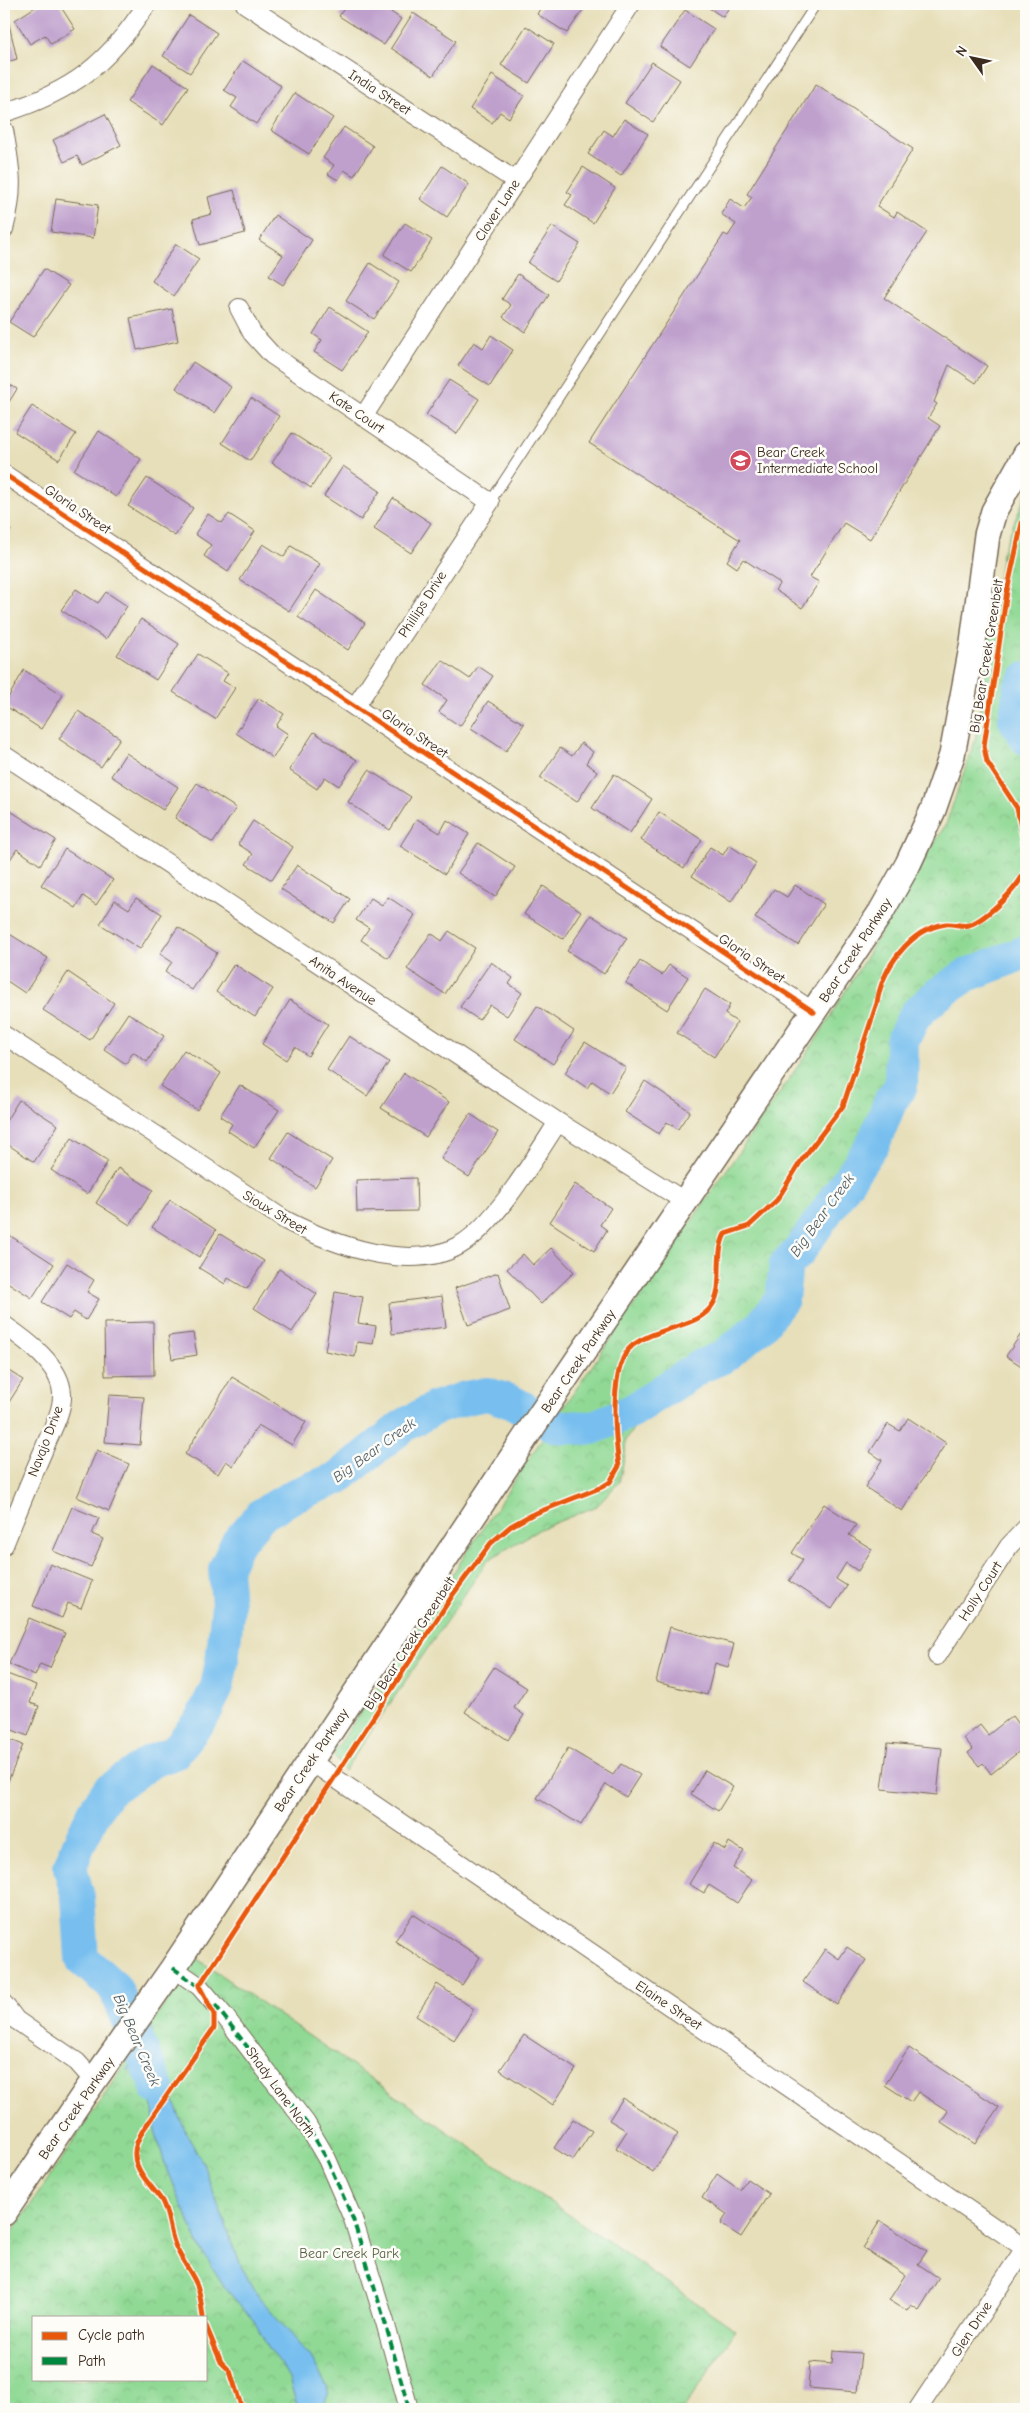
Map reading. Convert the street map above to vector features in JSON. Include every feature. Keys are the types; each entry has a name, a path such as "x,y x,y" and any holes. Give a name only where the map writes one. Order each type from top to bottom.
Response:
{"main road":[{"name":"Bear Creek Parkway","path":"4,2213 174,1968 579,1358 881,912 908,864 933,810 952,755 973,642 987,535 994,511 1026,454"}],"street":[{"path":"4,113 54,95 81,79 105,59 147,4"},
{"name":"India Street","path":"245,4 516,181"},
{"name":"Clover Lane","path":"363,417 631,4"},
{"path":"4,130 12,173 11,203 4,229"},
{"name":"Kate Court","path":"239,308 252,333 272,355 490,502"},
{"name":"Gloria Street","path":"4,474 814,1012"},
{"name":"Phillips Drive","path":"355,707 490,502"},
{"name":"Anita Avenue","path":"4,755 558,1122 686,1202"},
{"name":"Sioux Street","path":"4,1035 285,1220 335,1243 400,1256 420,1257 461,1244 506,1199 558,1122"},
{"name":"Navajo Drive","path":"4,1326 33,1347 49,1365 59,1381 62,1395 56,1418 4,1545"},
{"name":"Holly Court","path":"937,1656 1009,1546 1026,1528"},
{"name":"Elaine Street","path":"310,1761 1025,2248"},
{"name":"Shady Lane North","path":"174,1968 199,1986 223,2014 306,2122 327,2159 353,2219 386,2322 409,2409"},
{"path":"4,2004 16,2020 77,2062 94,2081"},
{"name":"Glen Drive","path":"918,2409 1025,2248"}],"lane":[{"path":"490,502 816,4"}],"green space":[{"path":"1026,493 1026,678 1020,689 1015,720 1026,738 1026,952 967,975 937,995 915,1015 902,1041 901,1086 874,1142 798,1253 786,1264 782,1299 761,1326 741,1342 652,1402 626,1439 625,1455 619,1482 597,1506 540,1529 488,1560 344,1771 333,1754 546,1433 818,1037 946,824 975,741 1002,553"},
{"name":"Bear Creek Park","path":"196,1958 736,2330 684,2409 4,2409 4,2245"}],"water":[{"path":"151,2025 155,2054 187,2135 202,2161 243,2271 259,2297 311,2357 327,2386 328,2393 324,2401 328,2409 298,2409 289,2379 281,2365 270,2351 254,2321 226,2289 199,2246 164,2161 144,2081 136,2071 127,2070"}],"building":[{"path":"40,4 59,4 75,29 51,44 45,35 30,44 15,20"},
{"path":"347,4 396,4 391,12 401,19 384,45 339,16"},
{"path":"543,4 587,4 567,33 537,14"},
{"path":"703,4 731,4 723,17"},
{"path":"685,10 714,29 690,66 660,47"},
{"path":"4,11 6,11 17,59 4,63"},
{"path":"413,13 456,41 433,76 391,48"},
{"path":"189,15 217,33 190,73 163,56"},
{"path":"526,26 554,44 529,83 501,65"},
{"path":"243,61 281,86 256,124 231,107 237,98 224,90"},
{"path":"652,62 680,80 653,122 625,103"},
{"path":"153,64 188,87 163,125 127,102"},
{"path":"492,75 524,96 509,118 500,112 492,123 470,109"},
{"name":"Bear Creek Intermediate School","path":"816,84 913,149 877,206 894,217 897,212 927,232 884,298 987,366 976,383 949,365 934,402 937,404 928,418 940,426 870,539 844,523 810,577 819,582 802,608 775,590 780,583 743,559 737,568 727,561 740,540 589,443 724,234 728,236 736,224 721,214 730,199 744,208 752,197 747,194"},
{"path":"295,93 333,118 309,154 271,130"},
{"path":"105,114 121,145 82,165 77,156 64,162 53,140"},
{"path":"624,119 648,134 621,176 588,154 604,130 613,136"},
{"path":"344,127 373,146 354,176 344,170 338,180 328,174 334,165 323,158"},
{"path":"442,166 469,184 447,217 420,199"},
{"path":"583,167 615,188 593,223 565,205 572,195 567,192"},
{"path":"234,190 245,233 200,245 193,219 212,214 208,197"},
{"path":"56,199 98,205 93,238 51,232"},
{"path":"275,215 312,240 283,285 269,276 283,255 259,240"},
{"path":"405,223 432,240 411,272 384,255"},
{"path":"552,226 580,244 556,281 528,263"},
{"path":"176,244 199,259 174,296 152,281"},
{"path":"370,263 399,282 374,319 346,301"},
{"path":"44,269 69,285 33,337 9,322"},
{"path":"518,274 549,295 525,332 503,317 511,305 502,299"},
{"path":"330,307 368,332 342,370 314,352 322,340 313,334"},
{"path":"172,309 178,341 137,350 130,318"},
{"path":"491,335 513,350 490,386 458,366 474,342 483,348"},
{"path":"193,362 231,387 214,413 176,388"},
{"path":"4,372 9,376 5,382 17,389 4,410"},
{"path":"449,380 479,399 457,434 426,415"},
{"path":"251,398 279,416 250,461 222,443"},
{"path":"32,406 76,434 59,460 15,432"},
{"path":"99,431 141,459 116,497 74,470"},
{"path":"292,433 330,458 311,488 272,463"},
{"path":"343,466 380,491 361,520 324,496"},
{"path":"147,478 193,508 175,536 128,506"},
{"path":"393,498 431,523 411,553 374,529"},
{"path":"208,514 222,523 229,514 255,531 228,572 204,556 211,545 195,534"},
{"path":"4,525 11,530 4,541"},
{"path":"263,544 284,557 291,546 320,564 289,611 240,580"},
{"path":"76,589 98,603 106,592 127,606 106,639 61,610"},
{"path":"316,590 365,623 348,650 298,617"},
{"path":"141,619 179,644 156,680 117,655"},
{"path":"198,654 228,673 223,681 235,688 215,719 173,692"},
{"path":"442,660 470,679 478,666 493,676 460,726 439,712 447,700 425,685"},
{"path":"24,670 63,695 41,729 4,705"},
{"path":"259,698 284,714 276,726 288,734 273,758 236,733"},
{"path":"488,701 524,724 506,751 471,728"},
{"path":"78,711 120,738 101,767 59,739"},
{"path":"314,732 357,760 339,786 325,777 317,789 289,770"},
{"path":"581,743 593,752 586,763 597,771 577,802 540,778 560,748 572,756"},
{"path":"126,753 178,787 163,810 111,776"},
{"path":"369,770 411,797 390,830 348,802"},
{"path":"614,774 652,799 630,833 592,808"},
{"path":"197,783 236,808 213,843 175,818"},
{"path":"9,810 56,840 40,865 17,849 9,861 4,858 4,819"},
{"path":"659,812 702,840 684,868 641,840"},
{"path":"417,819 440,833 447,820 469,834 445,874 400,846"},
{"path":"253,821 293,847 272,880 246,864 253,854 238,844"},
{"path":"478,843 515,867 495,897 458,873"},
{"path":"729,845 756,863 731,902 692,876 710,847 723,855"},
{"path":"65,849 113,880 96,905 83,896 76,908 41,885"},
{"path":"297,865 350,899 334,923 281,889"},
{"path":"795,885 824,904 798,945 755,918 774,889 787,897"},
{"path":"543,886 581,911 563,939 524,914"},
{"path":"388,897 415,915 388,958 361,940 369,928 356,920 371,898 382,905"},
{"path":"136,898 162,914 140,949 100,924 115,900 129,909"},
{"path":"591,915 627,938 604,974 567,951"},
{"path":"178,927 217,953 192,990 165,972 172,962 160,954"},
{"path":"449,931 475,948 445,994 407,969 431,933 442,941"},
{"path":"8,933 48,958 25,993 4,979 4,940"},
{"path":"640,961 662,975 669,965 688,977 667,1010 626,983"},
{"path":"491,962 513,978 509,984 522,993 507,1016 490,1005 479,1020 460,1007"},
{"path":"234,964 273,989 255,1017 216,992"},
{"path":"68,972 114,1003 90,1040 43,1010"},
{"path":"705,989 730,1005 725,1014 737,1022 714,1057 677,1033"},
{"path":"290,1000 328,1024 308,1056 295,1047 286,1060 262,1044"},
{"path":"537,1006 574,1031 553,1064 515,1039"},
{"path":"128,1013 164,1036 147,1062 133,1052 126,1064 104,1049"},
{"path":"349,1036 389,1062 367,1096 327,1070"},
{"path":"585,1042 626,1068 610,1093 592,1081 587,1088 565,1073"},
{"path":"184,1050 221,1073 197,1110 160,1086"},
{"path":"404,1073 449,1102 426,1137 381,1108"},
{"path":"645,1081 690,1111 678,1129 667,1122 659,1134 625,1112"},
{"path":"240,1085 279,1110 254,1148 228,1131 232,1124 220,1116"},
{"path":"19,1100 58,1125 34,1162 4,1142 4,1124"},
{"path":"470,1114 498,1132 469,1177 441,1159"},
{"path":"288,1132 332,1160 315,1187 271,1158"},
{"path":"72,1138 108,1161 87,1194 51,1170"},
{"path":"118,1168 153,1190 130,1225 96,1203"},
{"path":"416,1178 417,1211 357,1212 356,1180"},
{"path":"575,1184 611,1208 600,1225 607,1230 594,1251 550,1222"},
{"path":"170,1200 216,1230 199,1257 152,1227"},
{"path":"220,1234 264,1261 247,1289 228,1278 225,1284 199,1268"},
{"path":"9,1235 54,1264 32,1298 4,1280 4,1244"},
{"path":"551,1248 574,1272 541,1304 507,1269 523,1254 533,1265"},
{"path":"67,1263 94,1280 87,1292 99,1299 86,1320 74,1312 69,1319 42,1302"},
{"path":"279,1269 317,1294 292,1332 254,1308"},
{"path":"498,1273 510,1310 468,1325 455,1288"},
{"path":"335,1292 363,1297 358,1323 376,1326 373,1344 357,1342 355,1357 325,1351"},
{"path":"442,1296 446,1327 392,1334 389,1303"},
{"path":"153,1322 154,1375 105,1376 104,1323"},
{"path":"193,1333 197,1355 172,1359 168,1336"},
{"path":"1021,1334 1026,1338 1026,1369 1006,1356"},
{"path":"4,1368 23,1380 4,1410"},
{"path":"232,1377 306,1422 292,1445 258,1425 233,1466 226,1461 218,1474 185,1454"},
{"path":"109,1395 144,1397 140,1445 105,1442"},
{"path":"908,1418 946,1443 902,1511 865,1487 882,1460 870,1452 888,1424 900,1431"},
{"path":"97,1450 129,1464 109,1511 77,1497"},
{"path":"824,1504 856,1525 849,1535 872,1549 858,1571 846,1563 836,1579 847,1586 832,1609 789,1581 803,1560 792,1553"},
{"path":"72,1507 99,1518 92,1534 103,1539 91,1567 53,1551"},
{"path":"50,1564 92,1581 81,1608 68,1603 62,1618 33,1606"},
{"path":"29,1618 65,1633 50,1668 40,1664 35,1676 9,1664"},
{"path":"670,1627 734,1644 728,1667 715,1663 707,1695 656,1682"},
{"path":"494,1667 527,1688 514,1708 524,1715 508,1740 465,1712"},
{"path":"7,1674 36,1685 30,1703 39,1706 28,1736 4,1727 4,1682"},
{"path":"1012,1716 1026,1735 1026,1746 991,1774 983,1763 979,1766 968,1753 973,1749 964,1738 980,1725 988,1735"},
{"path":"4,1737 23,1745 4,1791"},
{"path":"888,1743 942,1748 937,1795 882,1789"},
{"path":"568,1748 613,1775 621,1764 640,1775 626,1797 606,1784 581,1825 537,1798"},
{"path":"705,1770 733,1787 718,1811 691,1794"},
{"path":"729,1842 744,1851 733,1868 752,1880 737,1903 709,1885 704,1893 689,1884 714,1843 725,1850"},
{"path":"413,1914 480,1957 462,1985 395,1941"},
{"path":"847,1947 866,1960 837,2005 803,1982 825,1949 839,1959"},
{"path":"437,1984 474,2009 454,2040 416,2016"},
{"path":"524,2035 576,2069 553,2105 500,2070"},
{"path":"909,2048 999,2107 975,2144 941,2122 948,2111 918,2092 911,2102 885,2085"},
{"path":"623,2098 678,2134 653,2172 616,2148 627,2131 609,2120"},
{"path":"573,2119 592,2131 573,2160 554,2148"},
{"path":"717,2174 740,2190 747,2179 769,2194 741,2237 721,2224 727,2214 702,2198"},
{"path":"880,2221 927,2251 918,2264 939,2278 919,2310 911,2305 907,2311 889,2300 905,2275 863,2248"},
{"path":"833,2351 861,2353 857,2392 808,2388 810,2362 832,2364"}],"waterway":[{"name":"Big Bear Creek","path":"1026,679 1020,689 1015,720 1026,738"},
{"name":"Big Bear Creek","path":"158,2089 115,1988 82,1959 78,1897 70,1867 94,1812 108,1791 152,1761 174,1753 202,1718 217,1687 228,1606 225,1569 237,1543 261,1515 295,1495 338,1478 403,1426 435,1408 466,1398 487,1394 512,1402 556,1426 592,1428 632,1411 701,1366 723,1357 761,1326 782,1299 786,1264 798,1253 874,1142 891,1100 901,1086 902,1041 915,1015 937,995 967,975 1026,952"}],"marked path":[{"path":"173,1968 202,1989"},
{"path":"215,2005 306,2123 327,2159 353,2219 385,2322 409,2409"}],"cycle path":[{"path":"4,474 814,1012"},
{"name":"Big Bear Creek Greenbelt","path":"1026,517 1022,523 1007,591 984,746 987,762 1017,808 1026,852"},
{"name":"Big Bear Creek Greenbelt","path":"203,2316 198,2287 176,2247 162,2201 138,2168 135,2152 137,2142 143,2130 214,2028 214,2014 199,1986 454,1593 491,1543 511,1526 531,1515 602,1487 610,1482 619,1466 615,1402 620,1368 625,1355 638,1342 653,1334 696,1319 710,1309 718,1289 720,1251 725,1234 749,1226 777,1200 801,1161 843,1106 880,990 891,964 909,942 933,927 946,924 969,925 985,916 1011,891 1023,874 1026,866"},
{"path":"208,2331 221,2362 230,2371 242,2409"}],"place":[{"name":"Bear Creek Intermediate School","path":"741,460"}]}
